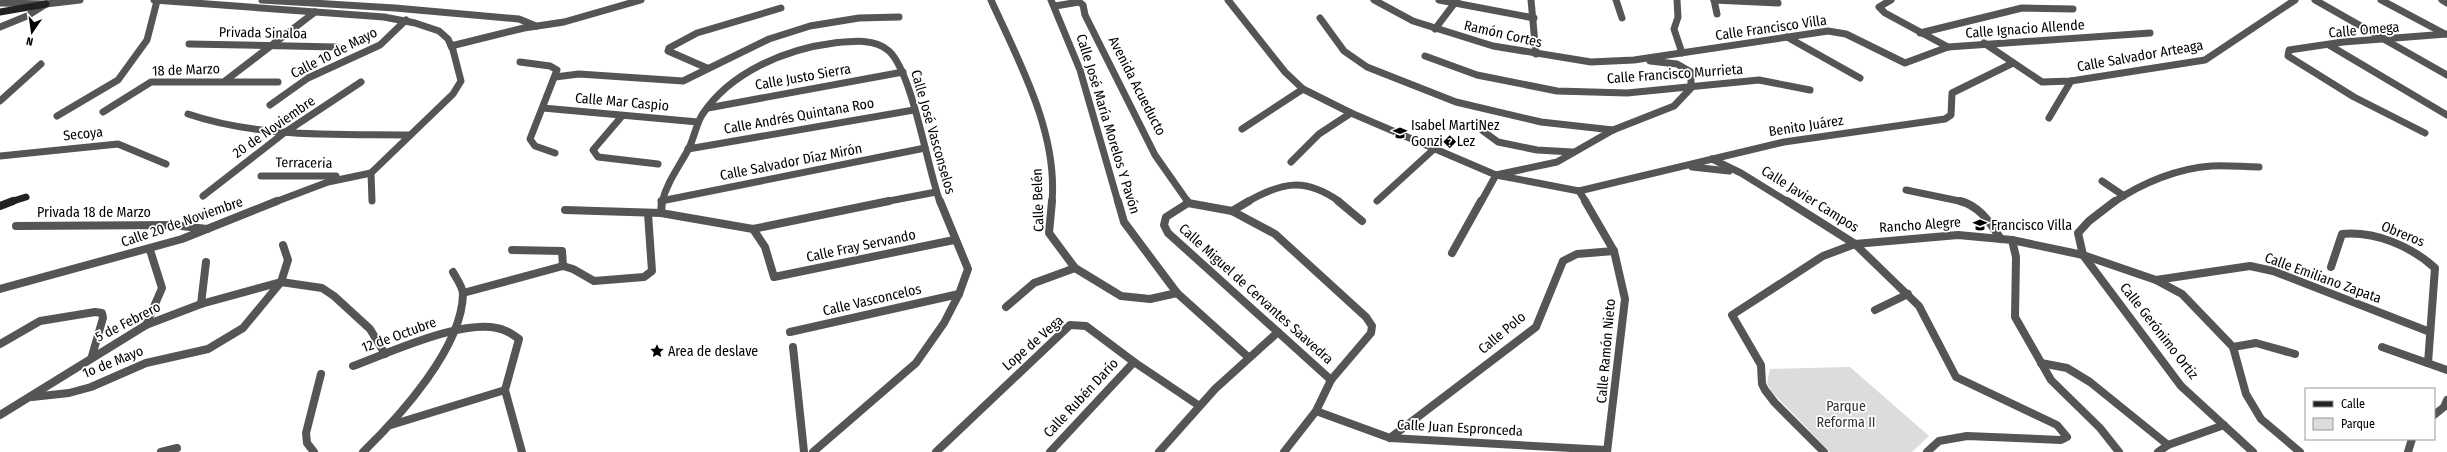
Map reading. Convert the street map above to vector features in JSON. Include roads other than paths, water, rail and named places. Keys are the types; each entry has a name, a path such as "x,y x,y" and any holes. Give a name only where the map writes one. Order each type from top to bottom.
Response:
{"street":[{"path":"0,12 80,0"},
{"path":"154,0 384,17 406,20 444,34 451,46 461,81 453,94 371,173 372,201"},
{"path":"57,116 118,80 147,40 157,0"},
{"path":"262,0 321,5 395,8 519,19 536,26"},
{"path":"451,46 536,26 564,22 642,0"},
{"name":"Calle Belén","path":"991,0 1038,105 1045,130 1053,190 1049,233 1075,268 1121,296 1150,298 1177,294"},
{"path":"1228,0 1285,72 1302,89 1351,113 1496,175 1579,191"},
{"name":"Ramón Cortes","path":"1374,0 1413,21 1493,46 1591,62 1634,60"},
{"name":"Ramón Cortes","path":"1439,0 1457,1 1534,18"},
{"path":"1531,0 1534,18 1536,54"},
{"path":"1616,0 1622,18"},
{"path":"1677,0 1678,17 1674,29 1682,53"},
{"path":"1717,14 1714,0 1778,4"},
{"path":"1891,0 1879,7 1884,13 1948,47"},
{"name":"Calle Salvador Arteaga","path":"1984,43 2042,82 2071,81 2205,60 2295,0"},
{"path":"2316,0 2447,75"},
{"path":"2380,0 2446,35"},
{"path":"2442,0 2447,3"},
{"path":"1435,29 1457,1"},
{"name":"Avenida Acueducto","path":"1053,3 1079,2 1083,5 1085,16 1156,155 1188,202"},
{"path":"0,3 46,4"},
{"name":"Calle José María Morelos Y Pavón","path":"1053,3 1080,70 1124,222 1177,294 1246,356"},
{"path":"0,27 27,16 46,4"},
{"path":"226,81 321,5"},
{"path":"384,17 395,8"},
{"path":"707,68 668,51 669,48 697,33 781,8"},
{"path":"1920,33 2022,8 2073,8"},
{"path":"555,77 579,74 683,81 769,39 810,26 859,18 899,17"},
{"path":"1320,18 1344,51 1367,67 1456,102 1541,122 1613,130"},
{"name":"Calle 10 de Mayo","path":"270,105 308,78 380,45 406,20"},
{"name":"Calle Francisco Villa","path":"1634,60 1828,31 1838,31 1905,63"},
{"name":"Calle Ignacio Allende","path":"1905,63 1948,47 1984,43 2150,33"},
{"name":"Calle Omega","path":"2425,133 2354,97 2288,56 2289,50 2446,35"},
{"path":"1787,38 1860,78"},
{"name":"Calle José Vasconselos","path":"661,213 661,201 676,167 688,149 698,122 708,108 727,88 779,56 803,48 852,42 876,44 894,55 903,72 936,192 954,240 964,255 968,269 959,294 944,323 916,363 813,452"},
{"name":"Privada Sinaloa","path":"189,44 336,47"},
{"path":"2329,45 2447,115"},
{"name":"Calle Francisco Murrieta","path":"1425,56 1477,75 1557,91 1627,93 1691,88 1759,80 1810,90"},
{"path":"1452,252 1496,175 1557,162 1572,152 1613,130 1674,106 1691,88 1691,72 1685,67 1670,62 1634,60"},
{"path":"520,62 550,66 557,70 550,85 537,125 530,139 535,146 555,153"},
{"name":"Benito Juárez","path":"1579,191 1784,142 1945,119 1951,115 1952,93 2013,63"},
{"path":"0,101 41,64"},
{"name":"Calle Justo Sierra","path":"708,108 903,72"},
{"path":"2049,118 2071,81"},
{"name":"18 de Marzo","path":"103,112 151,82 278,82"},
{"name":"20 de Noviembre","path":"203,196 284,133 361,82"},
{"path":"1242,130 1302,89"},
{"name":"Calle Mar Caspio","path":"543,108 698,122"},
{"name":"Calle Andrés Quintana Roo","path":"688,149 914,110"},
{"path":"1291,162 1319,134 1351,113"},
{"path":"188,114 218,124 245,126 284,133 410,135"},
{"path":"622,116 593,150 594,154 598,157 658,164"},
{"path":"1483,131 1498,142 1537,150 1572,152"},
{"name":"Secoya","path":"0,156 118,144 166,164"},
{"name":"Calle Salvador Díaz Mirón","path":"661,201 925,148"},
{"path":"1377,201 1434,149"},
{"name":"Calle Javier Campos","path":"1712,159 1741,173 1855,244 1919,306 1956,377 2057,425 2067,437 2061,440 1967,436 1939,441 1927,452"},
{"path":"2083,255 2078,233 2084,226 2124,196 2177,172 2207,166 2259,167"},
{"name":"Calle Javier Campos","path":"1682,167 1719,169 1741,173"},
{"name":"Calle 20 de Noviembre","path":"0,289 150,250 210,229 318,184 346,176 371,173"},
{"name":"Terraceria","path":"261,176 346,176"},
{"path":"2102,181 2124,196"},
{"path":"1232,211 1282,186 1303,184 1338,200 1362,221"},
{"path":"1906,190 1967,203 1982,213 2001,239"},
{"name":"Calle Ramón Nieto","path":"1579,191 1614,251 1625,299 1613,413 1607,451"},
{"path":"565,210 648,214 661,213 753,229 936,192"},
{"path":"1,205 26,197"},
{"name":"Calle Miguel de Cervantes Saavedra","path":"1188,202 1232,211 1275,234 1366,317 1372,326 1371,333 1331,380 1168,233 1164,225 1166,217 1188,202"},
{"path":"463,293 563,266 575,268 587,278 594,281 608,282 650,274 652,271 648,214"},
{"name":"Privada 18 de Marzo","path":"16,226 173,225 210,229"},
{"name":"Calle Fray Servando","path":"753,229 765,247 774,277 954,240"},
{"name":"Obreros","path":"2331,266 2342,234 2352,232 2363,233 2415,252 2429,260 2435,268 2428,363"},
{"name":"Rancho Alegre","path":"1824,452 1775,403 1765,390 1762,384 1761,365 1732,315 1823,256 1855,244 1958,235 2012,240 2083,255 2156,280 2182,294 2233,347 2246,394 2261,419 2300,452"},
{"path":"2012,240 2016,257 2015,317 2051,380 2100,428 2119,452"},
{"path":"283,245 288,260 281,282 322,288 334,296 370,329 385,354"},
{"path":"146,325 162,288 150,250"},
{"path":"512,250 562,251 563,266"},
{"name":"Calle Polo","path":"1390,438 1536,327 1563,260 1577,254 1614,251"},
{"name":"Calle Gerónimo Ortiz","path":"2083,255 2181,386 2253,452"},
{"path":"201,304 206,262"},
{"name":"Calle Emiliano Zapata","path":"2156,280 2250,266 2273,272 2430,332"},
{"path":"1006,307 1034,283 1075,268"},
{"path":"363,452 391,425 433,370 454,329 463,293 453,272"},
{"name":"5 de Febrero","path":"0,415 29,398 92,356 146,325 201,304 281,282"},
{"name":"1o de Mayo","path":"29,398 69,393 91,388 146,363 208,349 243,328 281,282"},
{"name":"Calle Vasconcelos","path":"790,332 959,294"},
{"path":"1875,310 1908,294"},
{"path":"0,344 30,325 40,321 95,312 102,313 104,318 92,356"},
{"name":"Lope de Vega","path":"936,452 1070,325 1086,326 1134,362 1198,405"},
{"name":"12 de Octubre","path":"353,366 454,329 477,327 505,330 519,339 505,390"},
{"path":"1158,452 1198,405 1246,356 1278,332"},
{"path":"2233,347 2256,343 2295,354"},
{"path":"793,347 804,452"},
{"path":"2382,347 2447,370"},
{"name":"Calle Rubén Darío","path":"1050,452 1134,362"},
{"path":"2041,363 2066,368 2090,382 2162,450 2224,425"},
{"path":"314,452 307,443 306,433 321,374"},
{"path":"1284,452 1316,411 1331,380"},
{"path":"391,425 505,390 522,452"},
{"path":"2435,414 2444,407 2447,400"},
{"name":"Calle Juan Espronceda","path":"1316,411 1390,438 1607,451"},
{"path":"2408,452 2412,440"},
{"path":"161,452 177,448"}],"place":[{"name":"Isabel MartiNez Gonzi�Lez","path":"1400,133"},
{"name":"Francisco Villa","path":"1980,225"},
{"name":"Area de deslave","path":"657,351"}],"park label":[{"name":"Parque Reforma II","path":"1846,414"}]}
